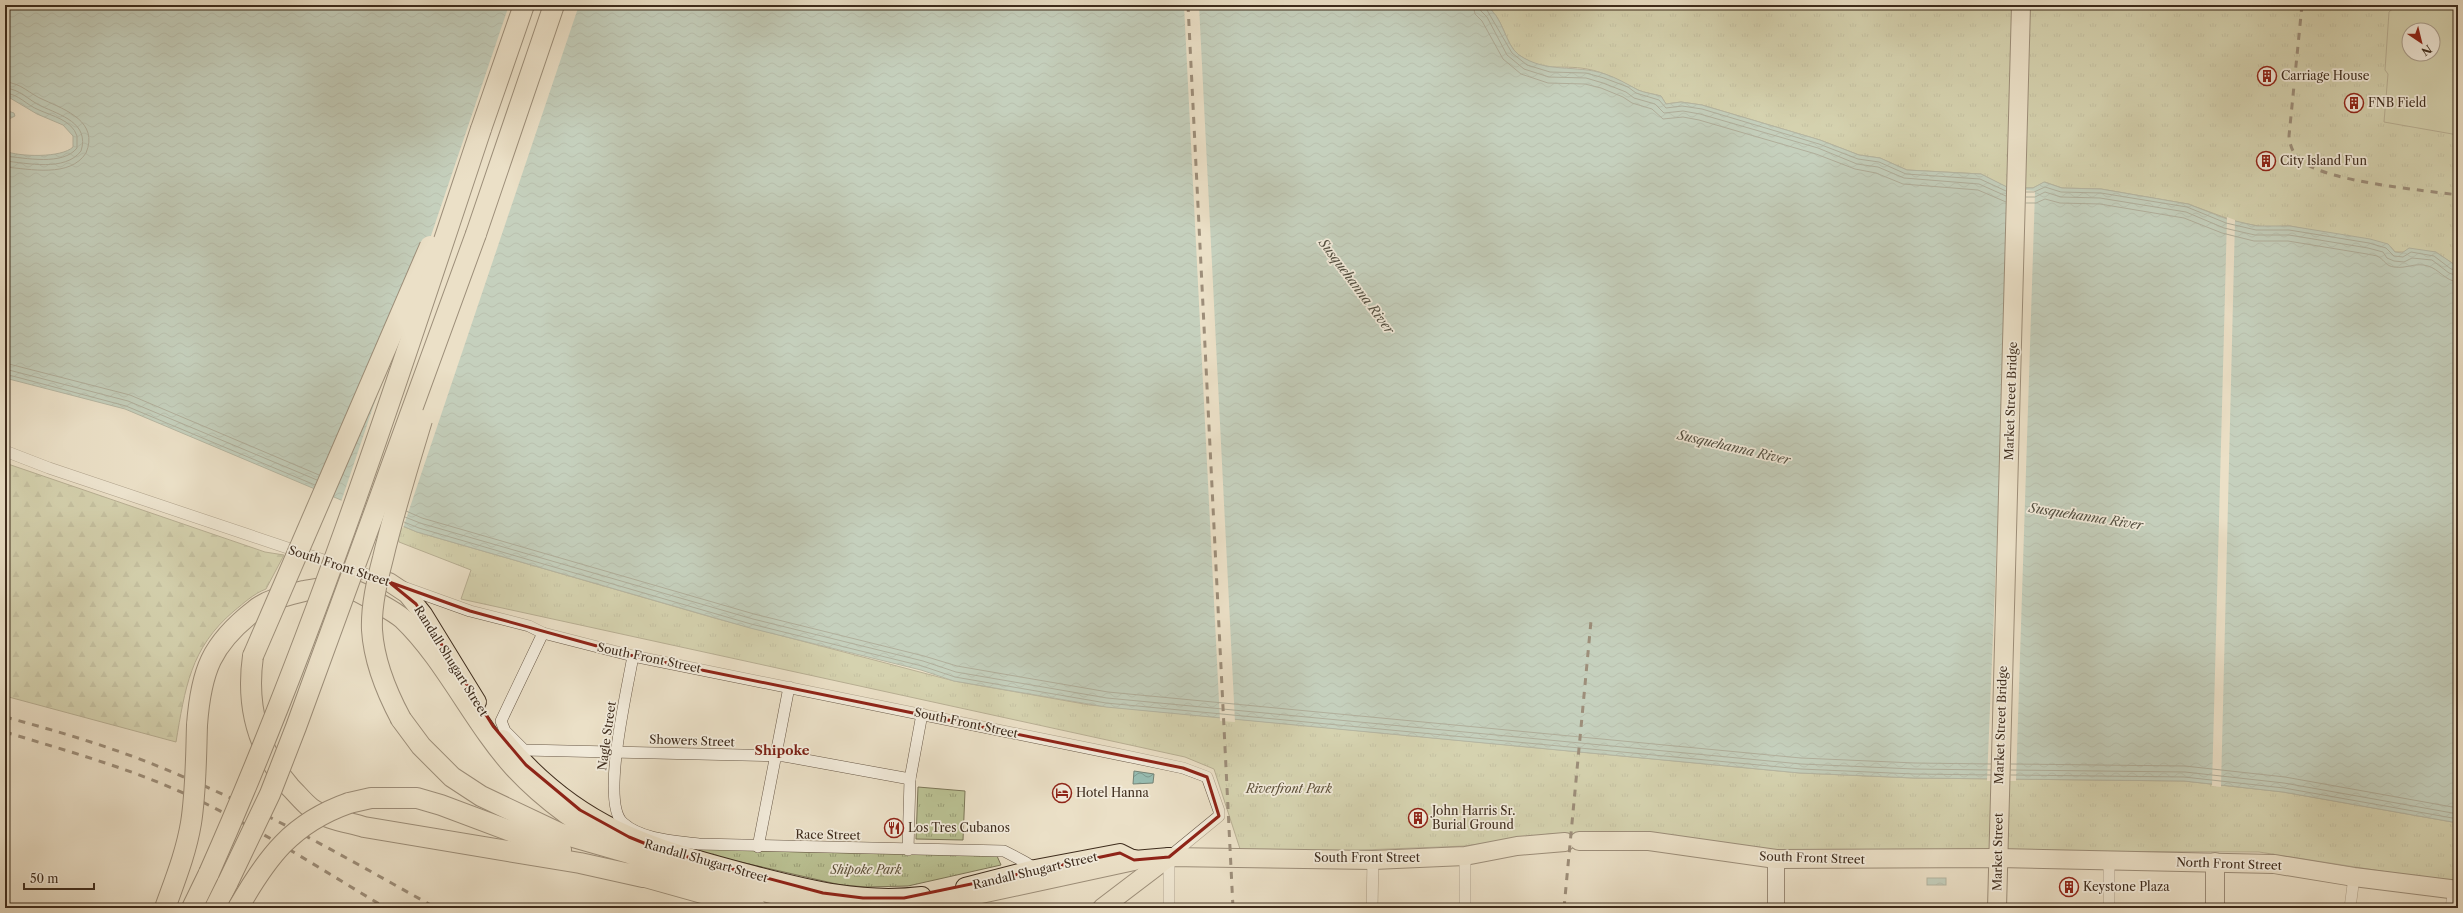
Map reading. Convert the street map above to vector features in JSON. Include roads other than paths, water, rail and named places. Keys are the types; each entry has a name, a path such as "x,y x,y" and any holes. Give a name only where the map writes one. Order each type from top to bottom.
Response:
{"highway":[{"path":"192,908 249,782 305,637 407,352 524,5"},
{"path":"215,908 270,794 296,727 476,234 554,5"},
{"path":"481,129 253,656 250,680 251,701 262,744 275,770 312,809 334,819 364,827 580,863 643,876"},
{"path":"476,234 389,530 376,588 372,629 377,660 388,694 401,719 421,746 452,777 481,796 559,833 754,888 824,905 859,908"},
{"path":"164,908 180,869 191,824 195,785 199,701 204,675 216,647 235,625 259,606 288,595 315,589 343,587 367,596 401,618 419,636 472,712 514,767 565,815 630,853"},
{"path":"238,908 267,860 284,840 328,810 371,798 417,798 585,859 756,908"},
{"path":"899,908 939,902 1134,860"}],"main road":[{"name":"Market Street Bridge","path":"1999,796 2022,55 2021,5"},
{"name":"Randall Shugart Street","path":"388,582 407,594 420,609 490,721 526,765 564,799 598,821 629,837 661,850 823,893 882,899 927,895 1035,869 1120,853 1134,860"},
{"name":"Market Street","path":"1997,908 1999,796"},
{"name":"South Front Street","path":"1134,860 1169,857 1373,860 1464,856 1518,846 1572,841 1649,841 1776,860 1998,858"},
{"path":"1102,908 1169,857"},
{"name":"North Front Street","path":"1998,858 2274,864 2354,877 2456,890"},
{"path":"1776,860 1776,908"},
{"path":"2215,862 2215,908"}],"street":[{"name":"South Front Street","path":"5,451 49,468 388,582 470,612 529,626 543,633 633,656 1183,768 1207,777 1219,811 1219,816 1169,857"},
{"name":"Showers Street","path":"543,633 501,721 505,731 524,750 774,757 784,756 910,779"},
{"name":"Nagle Street","path":"620,820 614,801 616,752 633,656"},
{"path":"758,847 774,757 789,687"},
{"path":"908,850 910,779 922,714"},
{"name":"Race Street","path":"620,820 632,829 666,840 699,844 758,847 1004,851 1035,869"},
{"path":"1464,856 1465,908"},
{"path":"1169,857 1169,908"},
{"path":"1372,908 1373,860"},
{"path":"2109,861 2109,908"},
{"path":"2350,908 2354,877"},
{"path":"2452,908 2456,890"}],"water":[{"name":"Susquehanna River","path":"5,5 1485,5 1496,16 1514,50 1519,55 1540,65 1583,69 1605,74 1638,90 1661,96 1666,104 1681,102 1702,105 1820,140 1859,155 1880,158 1907,170 1981,174 2009,188 2033,188 2044,182 2062,188 2101,189 2188,204 2227,219 2257,226 2290,226 2370,239 2388,244 2395,252 2402,253 2409,248 2436,252 2458,267 2458,823 2283,792 2184,781 1914,778 1800,773 1106,707 954,681 921,670 750,628 417,532 125,409 5,378 5,151 30,155 50,155 60,153 73,147 73,136 63,125 37,114 5,95"},
{"path":"5,110 14,113 15,116 5,121"},
{"path":"1134,771 1154,774 1153,783 1133,784"},
{"path":"1927,878 1946,878 1946,885 1927,885"}],"railway":[{"path":"1188,5 1233,908"},
{"path":"2302,5 2289,136 2291,147 2297,157 2316,169 2354,180 2400,188 2458,195"},
{"path":"1564,908 1591,621"},
{"path":"5,717 110,748 206,787 306,836 436,908"},
{"path":"5,732 131,772 172,788 227,814 254,829 386,908"}],"place":[{"name":"Carriage House","path":"2267,76"},
{"name":"FNB Field","path":"2354,103"},
{"name":"City Island Fun","path":"2266,161"},
{"name":"Hotel Hanna","path":"1062,793"},
{"name":"John Harris Sr. Burial Ground","path":"1418,818"},
{"name":"Los Tres Cubanos","path":"894,828"},
{"name":"Keystone Plaza","path":"2069,887"}],"district":[{"name":"Shipoke","path":"782,750"}],"park label":[{"name":"Riverfront Park","path":"1289,789"},
{"name":"Shipoke Park","path":"866,870"}]}
